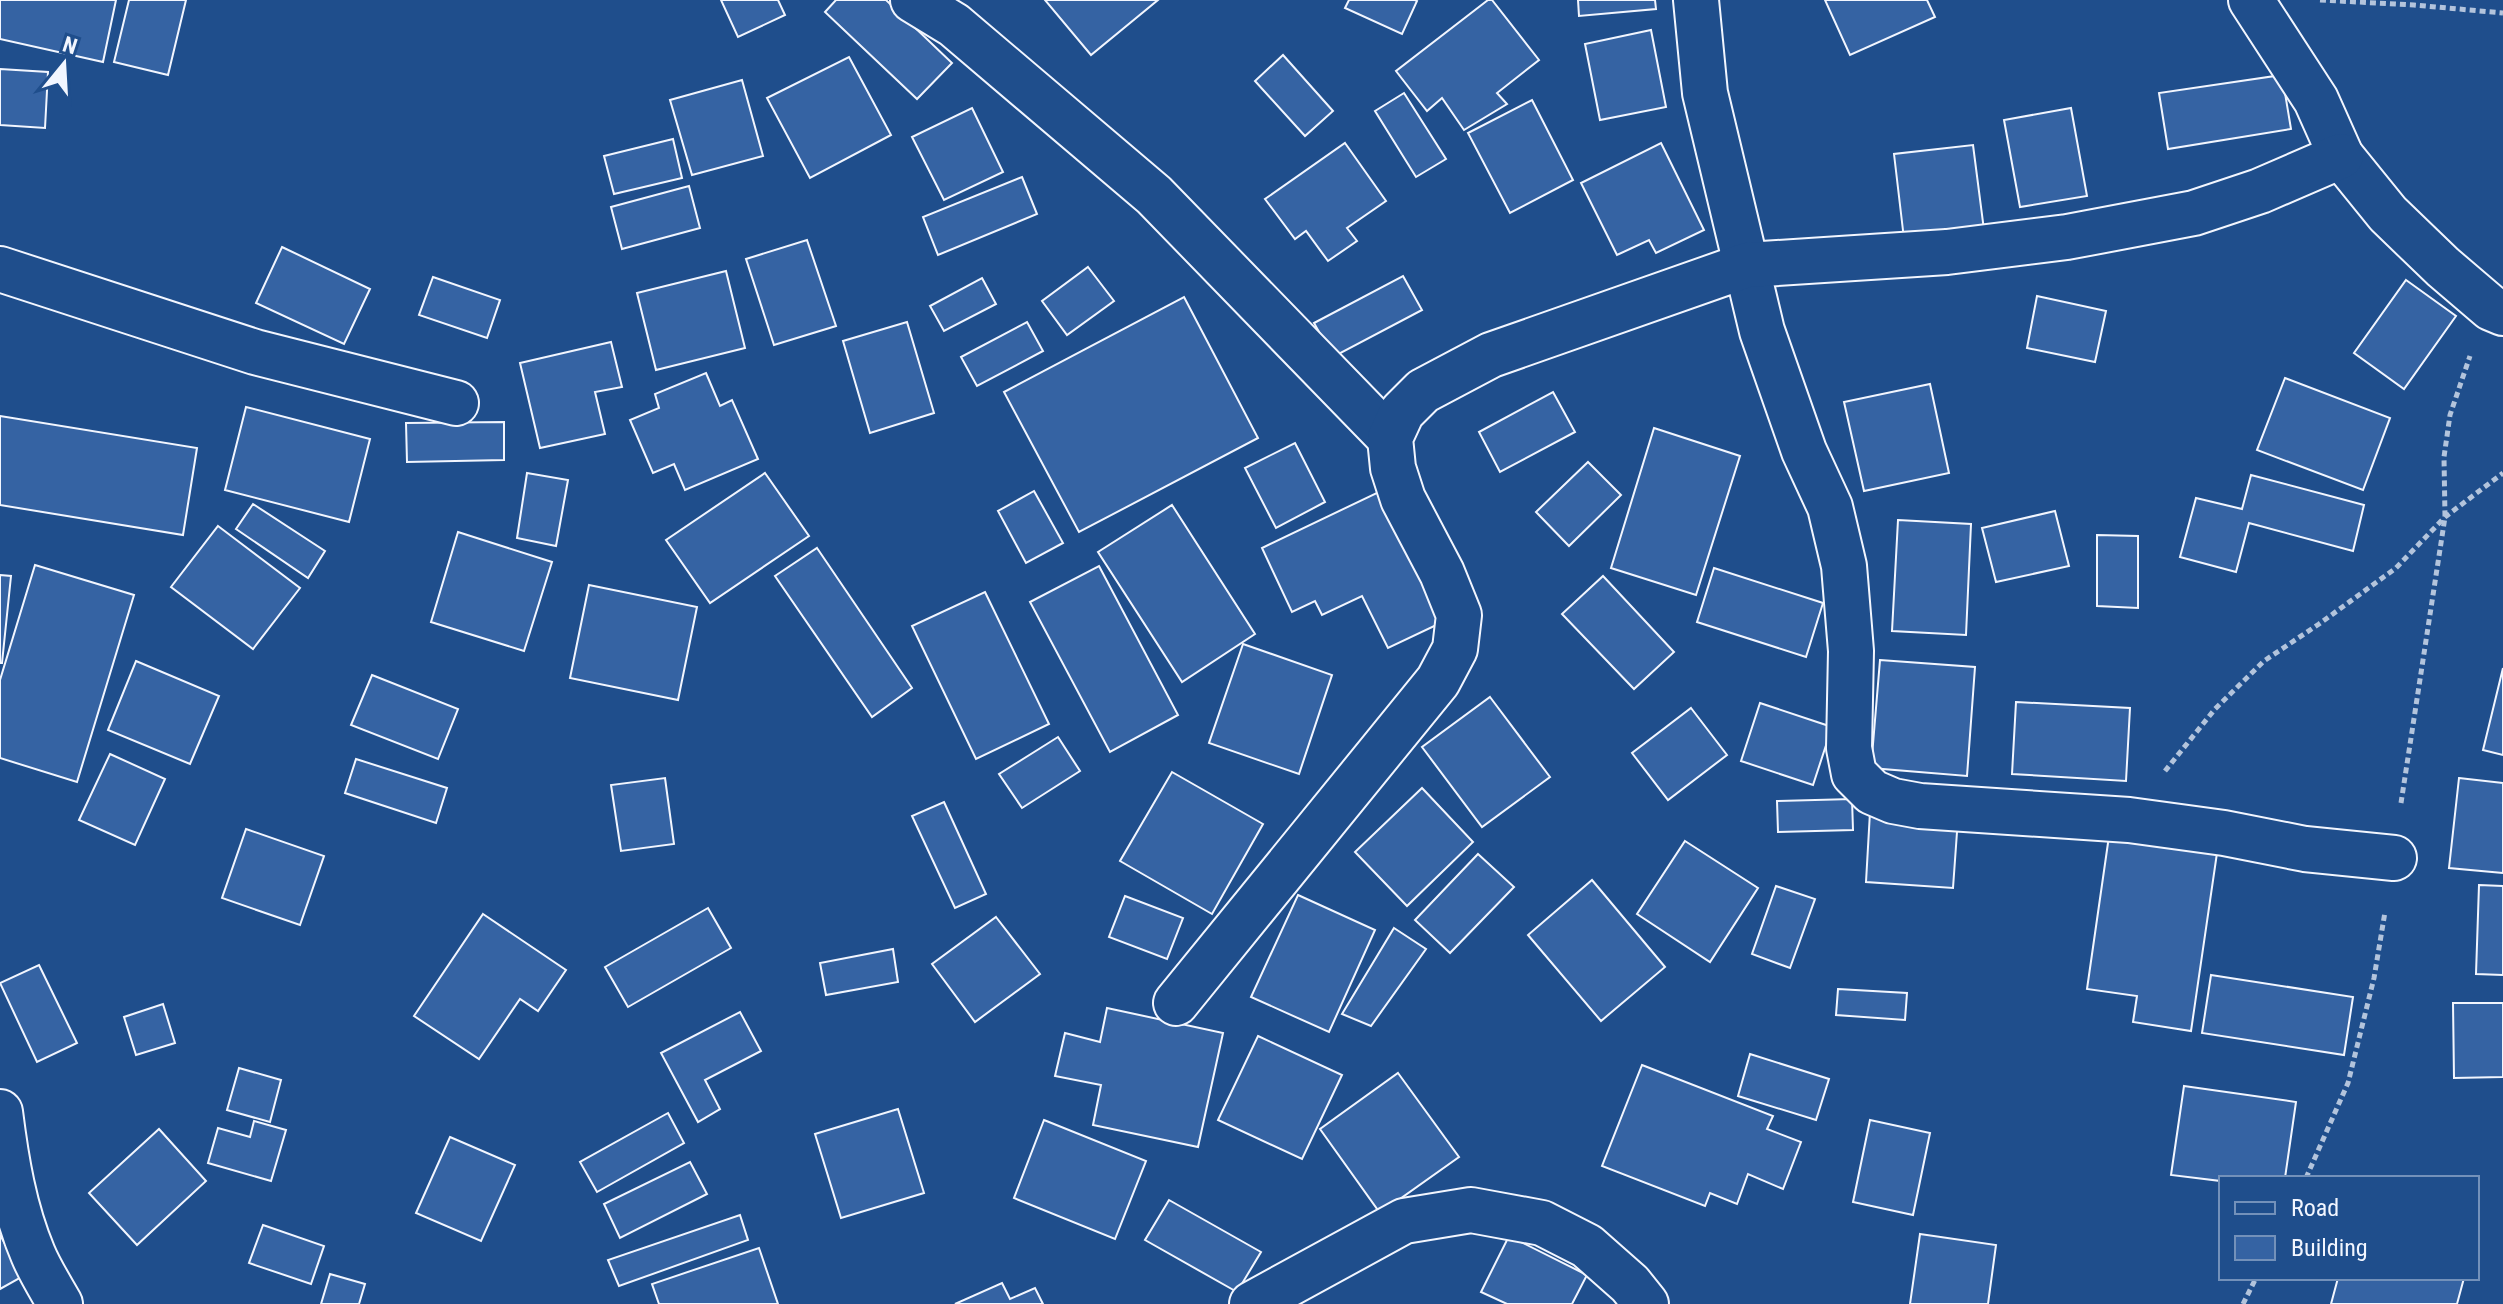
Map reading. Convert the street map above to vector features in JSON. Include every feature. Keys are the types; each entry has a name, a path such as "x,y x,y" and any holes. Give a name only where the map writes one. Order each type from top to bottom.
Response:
{"street":[{"path":"913,0 954,25 1154,195 1390,438"},
{"path":"1696,0 1705,93 1770,358 1804,451 1830,507 1844,566 1851,651 1849,748 1854,774 1872,792 1893,801 1920,806 2129,820 2224,833 2305,849 2394,858"},
{"path":"2251,0 2316,100 2341,156 2388,214 2443,267 2497,310"},
{"path":"1176,1003 1438,681 1455,649 1459,615 1442,573 1403,499 1393,468 1390,438 1402,412 1423,391 1491,355 1747,265 1947,252 2067,237 2194,213 2260,191 2341,156"},
{"path":"0,269 255,352 456,403"},
{"path":"0,1112 17,1211 33,1255 60,1304"},
{"path":"1252,1304 1404,1221 1471,1210 1542,1223 1587,1246 1630,1284 1646,1304"}],"path":[{"path":"2320,0 2503,13"},
{"path":"2307,1176 2348,1083 2374,978 2445,517 2444,457 2450,415 2473,345 2497,310"},
{"path":"2129,820 2215,709 2264,661 2396,568 2445,517 2503,473"},
{"path":"2243,1304 2255,1280"}],"building":[{"path":"0,0 116,0 103,62 0,39"},
{"path":"129,0 186,0 168,75 114,62"},
{"path":"721,0 778,0 785,15 738,37"},
{"path":"836,0 886,0 952,63 917,99 825,12"},
{"path":"1045,0 1158,0 1091,55"},
{"path":"1349,0 1417,1 1402,34 1345,8"},
{"path":"1492,0 1539,60 1497,93 1507,104 1464,130 1442,98 1427,111 1396,71"},
{"path":"1578,0 1655,0 1656,9 1579,16"},
{"path":"1825,0 1927,0 1935,17 1850,55"},
{"path":"1651,30 1666,107 1600,120 1585,44"},
{"path":"1283,55 1333,111 1305,136 1255,81"},
{"path":"849,57 891,135 810,178 767,98"},
{"path":"0,69 48,72 45,128 0,125"},
{"path":"2282,75 2291,129 2168,149 2159,93"},
{"path":"742,80 763,156 692,175 670,100"},
{"path":"1404,93 1446,159 1416,177 1375,111"},
{"path":"1532,100 1573,180 1510,213 1468,133"},
{"path":"972,108 1003,172 944,200 912,137"},
{"path":"2071,108 2087,196 2020,207 2004,120"},
{"path":"673,139 682,178 614,194 604,156"},
{"path":"1345,143 1386,201 1347,228 1357,241 1328,261 1306,231 1295,239 1265,199"},
{"path":"1661,143 1704,230 1656,253 1649,240 1617,255 1581,183"},
{"path":"1973,145 1984,230 1904,239 1894,154"},
{"path":"1022,177 1037,214 938,255 923,217"},
{"path":"689,186 700,228 622,249 611,207"},
{"path":"807,240 836,326 774,345 746,259"},
{"path":"282,247 370,289 344,344 256,303"},
{"path":"1088,267 1114,301 1067,335 1042,301"},
{"path":"726,271 745,348 656,370 637,293"},
{"path":"1403,276 1422,310 1333,357 1314,323"},
{"path":"433,277 500,300 487,338 419,315"},
{"path":"982,278 996,304 944,331 930,306"},
{"path":"2406,280 2456,316 2404,389 2354,353"},
{"path":"2037,296 2106,311 2095,362 2027,348"},
{"path":"1184,297 1258,438 1079,532 1004,392"},
{"path":"907,322 934,413 870,433 843,341"},
{"path":"1027,322 1043,351 977,386 961,357"},
{"path":"611,342 622,387 595,392 605,434 540,448 520,363"},
{"path":"706,373 720,406 732,400 758,459 685,490 674,464 653,473 630,420 659,408 655,394"},
{"path":"2285,378 2390,418 2363,490 2257,450"},
{"path":"1930,384 1949,473 1864,491 1844,402"},
{"path":"1553,392 1575,432 1500,472 1479,432"},
{"path":"246,407 370,439 349,522 225,490"},
{"path":"0,416 197,448 183,535 0,505"},
{"path":"504,422 504,460 407,462 406,423"},
{"path":"1654,428 1740,456 1696,595 1611,568"},
{"path":"1295,443 1325,502 1276,528 1245,468"},
{"path":"1588,462 1621,495 1569,546 1536,512"},
{"path":"527,473 568,480 556,546 517,538"},
{"path":"765,473 809,536 710,603 666,540"},
{"path":"2251,475 2364,505 2353,551 2249,523 2236,572 2180,557 2196,498 2242,509"},
{"path":"1383,490 1447,620 1388,648 1362,596 1322,615 1315,601 1292,612 1262,548"},
{"path":"1034,491 1063,543 1026,563 998,511"},
{"path":"253,504 325,551 308,578 236,529"},
{"path":"1172,505 1255,634 1182,682 1098,552"},
{"path":"2055,511 2069,566 1996,582 1982,528"},
{"path":"1898,520 1971,524 1966,635 1892,631"},
{"path":"218,526 300,588 253,649 171,587"},
{"path":"458,532 552,562 524,651 431,622"},
{"path":"2097,535 2138,536 2138,608 2097,606"},
{"path":"817,548 912,688 872,717 775,576"},
{"path":"35,565 134,595 77,782 0,758 0,680"},
{"path":"1099,566 1178,715 1110,752 1030,602"},
{"path":"1714,568 1823,603 1806,657 1697,622"},
{"path":"0,575 11,576 2,663 0,663"},
{"path":"1603,576 1674,652 1634,689 1562,614"},
{"path":"589,585 697,607 678,700 570,678"},
{"path":"985,592 1049,724 976,759 912,626"},
{"path":"1243,644 1332,675 1299,774 1209,743"},
{"path":"1880,660 1975,667 1967,776 1871,768"},
{"path":"136,661 219,696 190,764 108,730"},
{"path":"2503,668 2503,755 2483,750"},
{"path":"372,675 458,709 438,759 351,725"},
{"path":"1490,697 1550,777 1482,827 1422,747"},
{"path":"2016,702 2130,708 2126,781 2012,774"},
{"path":"1760,703 1832,727 1813,785 1741,761"},
{"path":"1691,708 1727,755 1668,800 1632,753"},
{"path":"1058,737 1080,771 1022,808 999,774"},
{"path":"110,754 165,779 135,845 79,820"},
{"path":"356,759 447,788 436,823 345,793"},
{"path":"1172,772 1263,824 1212,914 1120,861"},
{"path":"665,778 674,844 621,851 611,785"},
{"path":"2459,778 2503,783 2503,873 2449,868"},
{"path":"1422,788 1473,842 1407,906 1355,852"},
{"path":"1852,799 1853,830 1778,832 1777,801"},
{"path":"944,802 986,894 955,908 912,816"},
{"path":"1870,812 1958,818 1953,888 1866,882"},
{"path":"246,829 324,856 300,925 222,898"},
{"path":"2109,836 2217,853 2191,1031 2133,1022 2137,996 2087,989"},
{"path":"1685,841 1758,888 1710,962 1637,914"},
{"path":"1478,854 1514,887 1450,953 1415,920"},
{"path":"1592,880 1665,967 1601,1021 1528,935"},
{"path":"2479,885 2503,886 2503,975 2476,974"},
{"path":"1776,886 1815,899 1790,968 1752,954"},
{"path":"1298,895 1375,930 1329,1032 1251,997"},
{"path":"1125,896 1183,918 1167,959 1109,937"},
{"path":"708,908 731,948 628,1007 605,967"},
{"path":"483,914 566,970 538,1011 520,999 479,1059 414,1016"},
{"path":"996,917 1040,974 975,1022 932,964"},
{"path":"1394,928 1426,949 1371,1026 1342,1014"},
{"path":"893,949 898,982 826,995 820,963"},
{"path":"39,965 77,1043 37,1062 0,983"},
{"path":"2211,975 2353,997 2344,1055 2202,1033"},
{"path":"1838,989 1907,993 1905,1020 1836,1015"},
{"path":"2453,1003 2503,1003 2503,1077 2454,1078"},
{"path":"163,1004 175,1043 136,1055 124,1017"},
{"path":"1107,1008 1223,1033 1198,1147 1093,1125 1101,1085 1055,1076 1065,1033 1100,1042"},
{"path":"740,1012 761,1051 705,1080 720,1109 698,1122 661,1053"},
{"path":"1258,1036 1342,1075 1302,1159 1218,1120"},
{"path":"1750,1054 1829,1079 1816,1120 1738,1096"},
{"path":"1642,1065 1773,1116 1767,1129 1801,1142 1783,1189 1748,1174 1737,1204 1710,1193 1705,1206 1602,1166"},
{"path":"239,1068 281,1080 270,1122 227,1110"},
{"path":"1398,1073 1459,1157 1380,1213 1320,1129"},
{"path":"2184,1086 2296,1102 2285,1176 2219,1176 2219,1181 2171,1175"},
{"path":"898,1109 924,1193 841,1218 815,1134"},
{"path":"668,1113 684,1143 597,1192 580,1162"},
{"path":"1044,1120 1146,1161 1115,1239 1014,1198"},
{"path":"1870,1120 1930,1133 1913,1215 1853,1202"},
{"path":"254,1121 286,1130 271,1181 208,1163 218,1128 250,1137"},
{"path":"159,1129 206,1181 137,1245 89,1193"},
{"path":"450,1137 515,1165 481,1241 416,1213"},
{"path":"690,1162 707,1194 620,1238 604,1204"},
{"path":"1169,1200 1261,1252 1237,1292 1145,1240"},
{"path":"740,1215 748,1240 619,1286 608,1260"},
{"path":"263,1225 324,1246 311,1284 249,1263"},
{"path":"1920,1234 1996,1245 1988,1304 1910,1304"},
{"path":"0,1235 23,1276 0,1289"},
{"path":"1509,1236 1587,1275 1572,1304 1507,1304 1481,1292"},
{"path":"759,1248 778,1304 659,1304 652,1284"},
{"path":"330,1274 365,1284 359,1304 321,1304"},
{"path":"2337,1280 2463,1280 2457,1304 2331,1304"},
{"path":"1002,1283 1010,1299 1035,1288 1043,1304 955,1304"}]}
